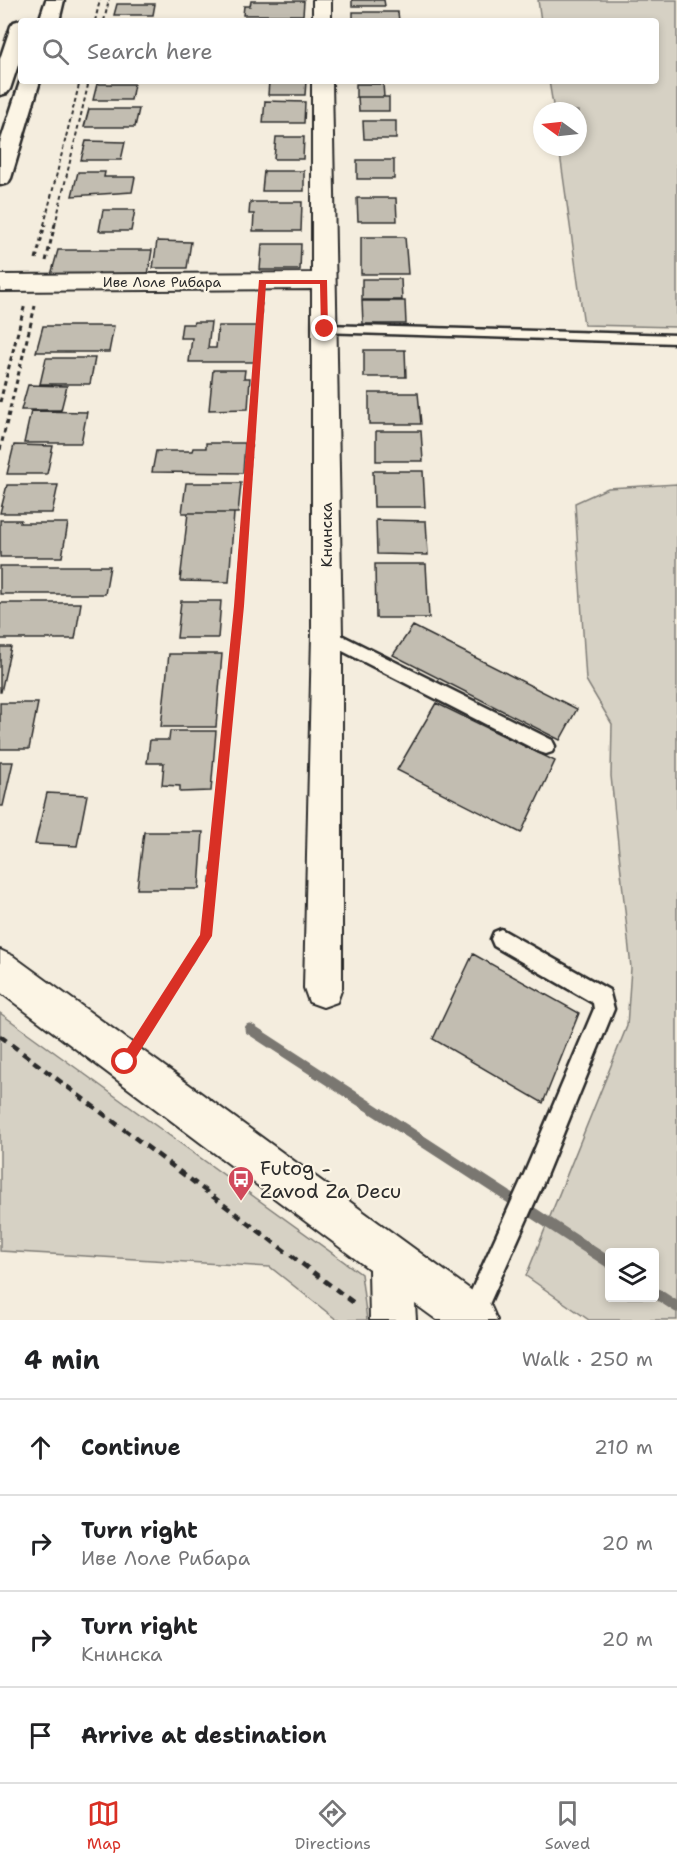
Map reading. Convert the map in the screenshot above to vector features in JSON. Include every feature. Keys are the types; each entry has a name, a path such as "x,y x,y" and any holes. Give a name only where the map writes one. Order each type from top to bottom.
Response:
{"main road":[{"path":"50,18 55,0"},
{"path":"2,81 18,34"},
{"path":"0,177 29,84"}],"street":[{"path":"322,0 322,18"},
{"name":"Книнска","path":"322,84 327,635 322,988"},
{"name":"Иве Лоле Рибара","path":"0,282 324,281"},
{"path":"0,969 473,1319"},
{"path":"375,1313 391,1259"}],"lane":[{"path":"325,329 677,339"},
{"path":"327,635 546,746"},
{"path":"473,1319 604,1009 602,997 501,939"}],"path":[{"path":"96,18 100,0"},
{"path":"105,18 109,0"},
{"path":"0,402 79,84"},
{"path":"125,1062 206,936 239,606 262,282"},
{"path":"0,1036 375,1313"}],"shaded area":[{"path":"538,0 677,0 677,327 584,325 560,156 587,156 587,102 552,102 550,84 659,84 659,18 541,18"},
{"path":"677,484 677,1320 589,1320 526,1276 627,1026 631,968 611,776 612,724 586,680 575,503 608,488"},
{"path":"0,1013 361,1274 367,1320 337,1320 270,1267 0,1251"}],"building":[{"path":"352,0 384,0 385,6 352,6"},
{"path":"251,1 304,1 303,15 243,15 244,6 250,6"},
{"path":"117,4 155,4 153,15 114,15"},
{"path":"353,12 398,12 399,18 353,18"},
{"path":"97,84 134,84 131,100 93,100"},
{"path":"269,84 306,84 305,95 268,95"},
{"path":"356,84 383,84 384,97 356,97"},
{"path":"358,97 389,97 389,111 359,111"},
{"path":"265,101 305,102 304,123 263,123"},
{"path":"89,109 139,109 135,127 84,127"},
{"path":"363,121 396,121 396,139 364,139"},
{"path":"276,137 304,137 303,159 274,159"},
{"path":"86,141 125,142 121,160 81,160"},
{"path":"357,160 394,160 394,179 357,179"},
{"path":"264,171 304,171 304,191 262,191"},
{"path":"78,172 105,172 104,177 135,177 132,192 72,196"},
{"path":"357,198 396,198 397,221 358,221"},
{"path":"250,202 302,202 301,231 253,231 254,214 249,214"},
{"path":"103,210 135,210 131,231 99,231"},
{"path":"361,237 405,237 408,274 361,274"},
{"path":"157,241 191,242 187,268 153,268"},
{"path":"262,244 301,244 300,270 260,270"},
{"path":"58,250 152,250 148,275 51,275"},
{"path":"362,279 401,279 402,300 362,300"},
{"path":"362,301 405,301 406,324 363,324"},
{"path":"194,322 211,322 208,348 216,348 218,326 257,326 255,362 189,362 192,338 180,338 182,324 193,324"},
{"path":"43,326 114,326 109,352 36,352"},
{"path":"364,350 405,350 406,377 364,377"},
{"path":"46,358 95,358 90,384 40,384"},
{"path":"213,370 245,370 244,378 250,378 248,409 209,410"},
{"path":"28,385 67,386 61,410 21,410"},
{"path":"369,393 418,393 421,424 369,424"},
{"path":"31,411 87,412 81,443 24,443"},
{"path":"376,431 421,431 423,461 376,461"},
{"path":"206,443 245,443 243,473 152,472 156,451 192,451 193,448 206,448"},
{"path":"14,445 53,446 47,474 7,474"},
{"path":"373,471 423,471 425,507 374,507"},
{"path":"186,483 241,483 238,513 182,513"},
{"path":"7,485 58,485 52,513 0,513"},
{"path":"188,513 234,513 229,582 180,581"},
{"path":"0,520 21,520 20,523 68,523 62,557 0,557"},
{"path":"376,520 426,521 428,555 377,554"},
{"path":"375,564 426,564 429,618 376,618"},
{"path":"0,566 110,566 105,594 0,594"},
{"path":"181,601 221,601 218,638 177,638"},
{"path":"0,603 81,603 75,639 0,639"},
{"path":"413,626 577,709 560,740 393,655"},
{"path":"0,647 11,647 1,692 0,692"},
{"path":"169,654 222,654 216,727 161,727"},
{"path":"0,703 38,703 29,749 0,749"},
{"path":"436,703 555,761 521,833 397,770"},
{"path":"170,731 216,731 211,791 180,792 180,786 162,785 164,763 147,763 150,740 169,740"},
{"path":"0,762 13,762 3,806 0,806"},
{"path":"47,793 87,795 77,846 35,844"},
{"path":"144,832 203,832 199,889 137,889"},
{"path":"473,954 579,1013 543,1103 433,1039"}],"waterway":[{"path":"250,1029 605,1260"},
{"path":"659,1295 677,1307"}],"place":[{"name":"Futog - Zavod Za Decu","path":"241,1202"}],"route":[{"path":"125,1062 206,936 239,606 262,282 324,281 325,329"}]}
